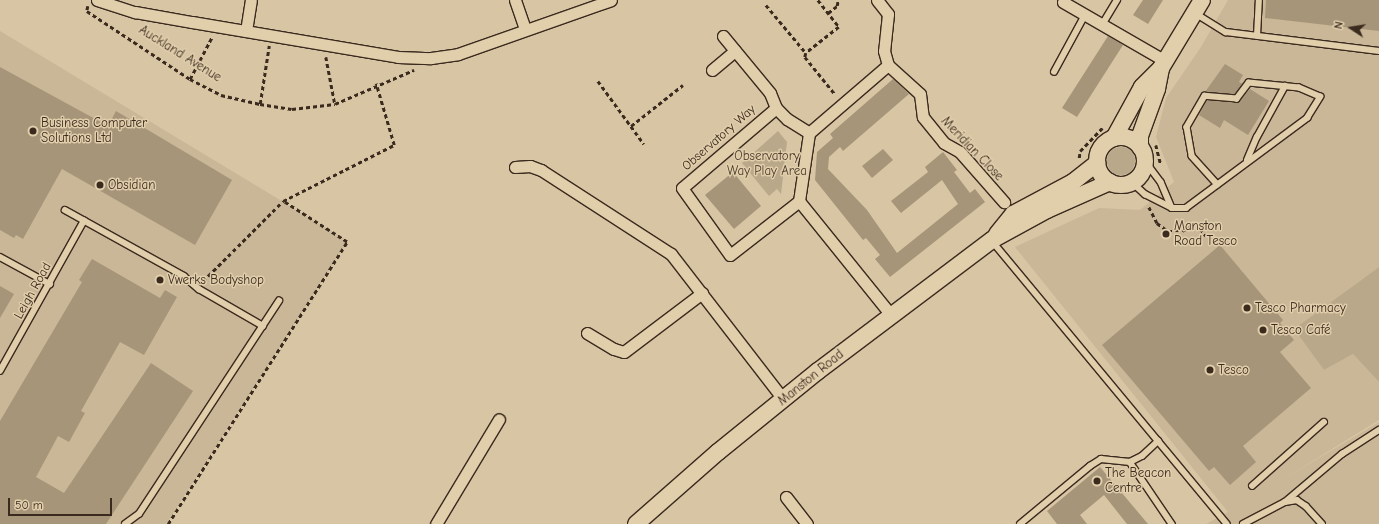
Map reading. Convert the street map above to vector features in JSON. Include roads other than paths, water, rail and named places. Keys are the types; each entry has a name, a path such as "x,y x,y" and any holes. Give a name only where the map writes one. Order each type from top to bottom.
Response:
{"main road":[{"name":"Manston Road","path":"992,240 1013,214 1073,182 1097,163 1101,148 1114,138 1148,78 1163,64 1198,6"},
{"name":"Manston Road","path":"636,524 718,452 891,315 992,240 1047,210 1110,182 1121,185 1132,182 1141,173 1147,150 1140,136 1157,89 1163,64"},
{"path":"1114,138 1128,138 1147,150"},
{"path":"1097,163 1103,176 1110,182"}],"street":[{"name":"Auckland Avenue","path":"97,0 135,12 218,27 398,57 431,58 458,54 525,29 611,0"},
{"path":"246,31 251,0"},
{"path":"515,0 525,29"},
{"path":"877,0 888,14 884,51 888,65 809,133 799,201 891,315"},
{"path":"1063,2 1163,64"},
{"path":"723,36 770,93 776,108 787,118 809,133"},
{"path":"712,70 735,51"},
{"name":"Meridian Close","path":"888,65 920,94 923,117 947,146 960,152 1004,202"},
{"name":"Observatory Way","path":"776,108 682,188 730,255 799,201"},
{"path":"515,167 530,166 541,170 671,254 784,400"},
{"path":"587,333 614,349 624,352 702,293"},
{"path":"436,524 499,419"},
{"path":"786,497 807,524"}],"lane":[{"path":"1102,25 1117,0"},
{"path":"1257,36 1259,0"},
{"path":"1198,6 1226,32 1379,51"},
{"path":"1054,72 1085,15"},
{"path":"1132,182 1145,194 1172,208 1186,208 1247,161 1307,118 1320,97 1299,88 1249,83 1237,99 1205,96 1187,127 1192,156 1217,184"},
{"path":"1247,161 1257,137 1285,86"},
{"path":"1147,150 1172,208"},
{"path":"65,210 84,222 184,276 197,287 263,326"},
{"name":"Leigh Road","path":"0,371 84,222"},
{"path":"992,240 1227,524"},
{"path":"0,257 50,284"},
{"path":"125,524 139,514 279,301"},
{"path":"1252,486 1324,422"},
{"path":"1243,524 1285,502 1342,454 1379,430"},
{"path":"1020,524 1101,459 1130,462 1142,456 1158,441"},
{"path":"1130,462 1172,524"},
{"path":"1285,502 1297,500 1306,506 1322,524"}],"place":[{"name":"Business Computer Solutions Ltd","path":"33,131"},
{"name":"Obsidian","path":"100,185"},
{"name":"Manston Road Tesco","path":"1166,234"},
{"name":"Vwerks Bodyshop","path":"160,280"},
{"name":"Tesco Pharmacy","path":"1247,308"},
{"name":"Tesco Café","path":"1263,330"},
{"name":"Tesco","path":"1210,370"},
{"name":"The Beacon Centre","path":"1097,481"}],"park label":[{"name":"Observatory Way Play Area","path":"767,164"}]}
